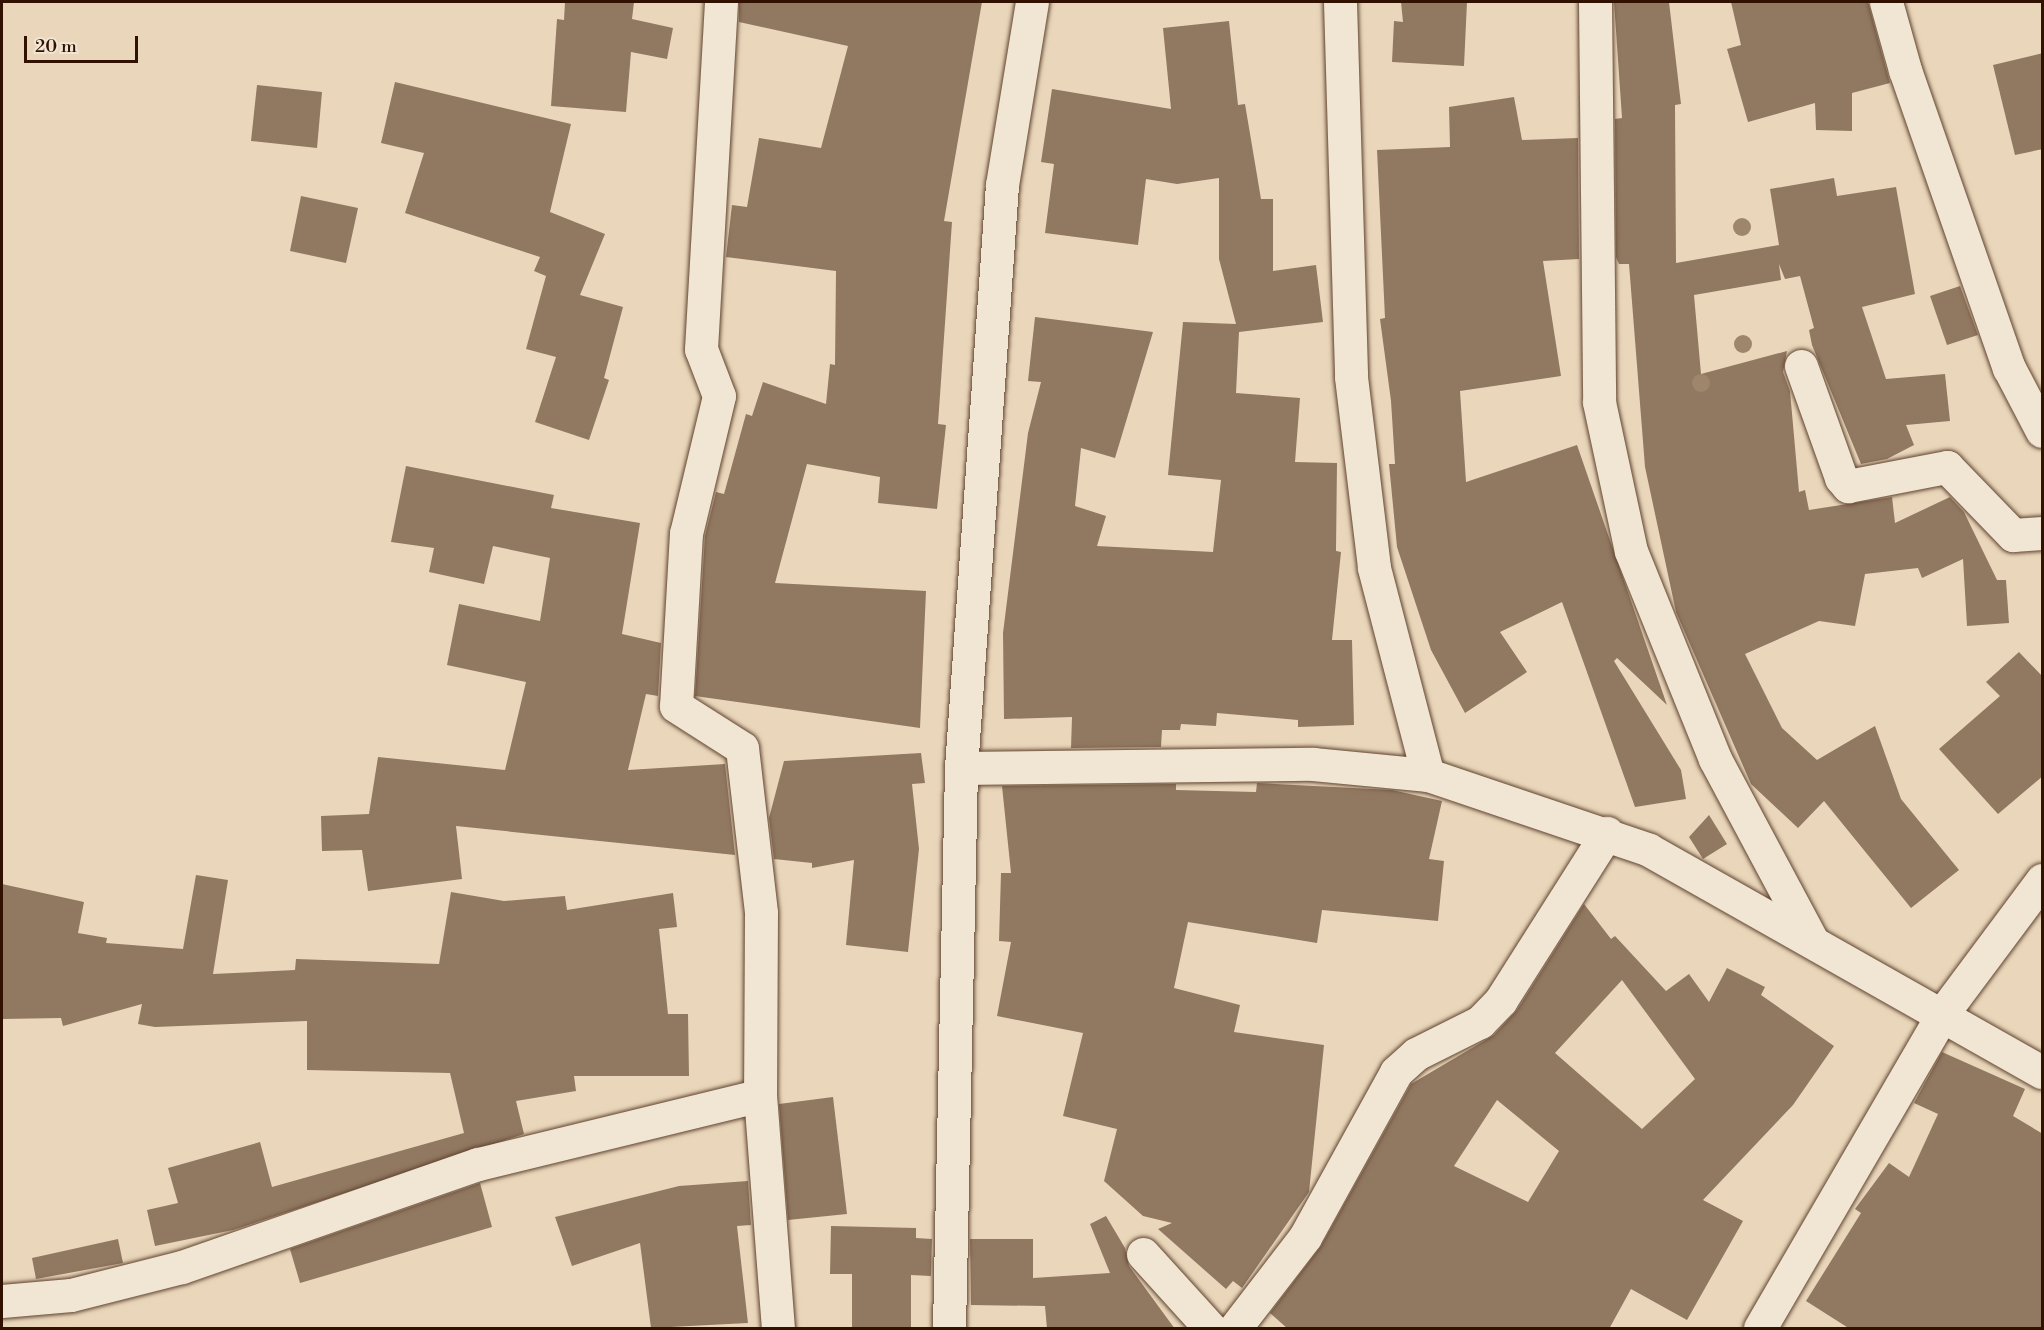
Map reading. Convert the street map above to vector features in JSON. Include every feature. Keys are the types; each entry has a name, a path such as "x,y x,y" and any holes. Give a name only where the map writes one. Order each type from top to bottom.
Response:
{"street":[{"path":"721,2 701,349 719,396 686,533 675,706 742,748 761,913 760,1095 778,1329"},
{"path":"949,1329 961,768 1002,185 1032,2"},
{"path":"1340,2 1351,377 1374,568 1428,775"},
{"path":"1595,2 1599,402 1631,551 1715,759 1812,941"},
{"path":"1886,2 1905,70 2009,368 2043,430"},
{"path":"1801,366 1848,486 1947,467 2013,536 2043,533"},
{"path":"961,768 1313,764 1428,775 1607,833 1649,850 1812,941 1845,965 1943,1012 2043,1072"},
{"path":"1236,1329 1305,1237 1396,1072 1416,1054 1480,1022 1501,1000 1607,833"},
{"path":"1760,1329 1943,1012 2043,880"},
{"path":"2,1301 71,1295 182,1267 478,1164 760,1095"},
{"path":"1143,1254 1210,1329"}],"building":[{"path":"565,2 634,2 632,19 673,28 667,59 631,52 626,112 551,106 557,19 564,20"},
{"path":"739,2 982,2 944,221 952,222 938,424 946,425 937,509 878,503 880,477 807,464 775,583 926,591 920,728 695,696 705,536 716,492 724,494 746,414 752,416 763,382 826,404 830,364 835,365 836,271 726,257 732,205 747,207 759,138 821,148 848,46 739,22"},
{"path":"1401,2 1467,2 1464,66 1392,62 1394,21 1403,22"},
{"path":"1614,2 1669,2 1681,104 1675,105 1676,263 1779,245 1770,189 1834,178 1837,196 1896,187 1915,294 1862,307 1886,379 1945,374 1950,421 1906,425 1914,445 1887,459 1861,464 1812,345 1809,330 1814,328 1800,276 1785,279 1779,264 1781,280 1694,295 1701,374 1787,351 1783,372 1790,391 1799,492 1805,490 1809,510 1892,497 1895,523 1950,497 1964,512 1997,580 2006,580 2009,623 1967,626 1963,559 1922,578 1918,568 1865,574 1855,626 1819,621 1745,654 1782,728 1817,760 1875,726 1901,799 1959,870 1911,908 1824,801 1798,828 1751,784 1676,612 1645,467 1629,264 1619,264 1616,257 1615,119 1622,118"},
{"path":"1731,2 1868,2 1890,83 1852,93 1852,131 1816,130 1815,103 1748,122 1727,49 1741,45"},
{"path":"1229,21 1238,105 1245,104 1261,199 1273,199 1273,271 1316,265 1323,322 1239,332 1236,393 1300,398 1295,462 1337,463 1336,551 1341,552 1332,640 1352,640 1354,725 1298,727 1298,720 1217,713 1216,726 1181,724 1180,730 1162,730 1161,747 1071,748 1072,717 1004,719 1003,633 1028,433 1041,382 1028,381 1035,317 1153,332 1115,458 1081,448 1075,506 1106,516 1097,546 1213,552 1221,480 1168,475 1183,322 1236,324 1219,259 1219,178 1177,184 1146,179 1138,245 1045,233 1054,164 1041,162 1052,89 1171,109 1163,28"},
{"path":"2043,53 2043,149 2015,155 1993,65"},
{"path":"395,82 571,124 550,212 605,234 580,295 623,307 604,378 609,380 589,440 535,422 556,357 526,349 546,276 534,271 540,257 405,213 424,153 381,143"},
{"path":"257,85 322,92 317,148 251,141"},
{"path":"1514,97 1522,140 1578,138 1579,259 1543,261 1561,376 1460,391 1466,482 1577,445 1667,705 1617,658 1614,661 1681,770 1686,799 1635,807 1562,602 1500,632 1527,672 1465,713 1431,650 1397,547 1389,464 1395,464 1391,401 1380,319 1385,318 1377,150 1450,147 1449,107"},
{"path":"301,196 358,208 346,263 290,251"},
{"path":"1960,286 1978,335 1947,345 1930,296"},
{"path":"406,466 554,495 551,508 640,523 622,634 661,643 658,696 646,694 628,770 725,764 735,855 456,826 462,879 368,891 362,850 322,851 321,816 369,814 378,757 505,770 526,682 447,665 459,604 540,621 550,558 493,546 484,584 429,572 434,548 391,542"},
{"path":"2019,652 2043,677 2043,776 1998,814 1939,749 2000,696 1986,682"},
{"path":"921,753 925,783 912,784 919,849 908,952 846,945 854,860 812,868 812,863 774,859 769,818 784,761"},
{"path":"1257,783 1392,790 1442,801 1429,859 1444,861 1438,921 1322,910 1317,943 1188,922 1174,988 1240,1005 1234,1032 1324,1045 1309,1192 1242,1288 1233,1281 1226,1289 1158,1229 1172,1223 1143,1216 1104,1181 1117,1129 1063,1116 1083,1033 997,1016 1011,942 999,941 1001,873 1011,873 1002,786 1176,784 1176,790 1256,792"},
{"path":"1709,815 1727,844 1703,859 1689,837"},
{"path":"196,875 228,880 213,974 295,970 296,959 439,964 451,892 504,901 565,896 567,910 673,893 677,927 659,929 668,1014 688,1014 689,1076 574,1076 576,1091 516,1101 524,1134 233,1230 155,1246 147,1210 178,1203 168,1168 260,1142 272,1187 464,1133 450,1073 307,1070 307,1021 155,1027 138,1024 142,1004 63,1026 61,1018 2,1019 2,884 84,902 78,933 107,938 106,943 183,949"},
{"path":"1584,904 1611,939 1615,936 1666,991 1689,974 1709,1002 1727,968 1765,987 1761,995 1834,1046 1793,1105 1703,1200 1743,1221 1687,1320 1631,1289 1609,1329 1288,1329 1270,1313 1321,1246 1411,1084 1494,1035 1517,1010","holes":["1622,980 1695,1079 1642,1129 1555,1053","1497,1100 1559,1151 1528,1202 1454,1166"]},
{"path":"1942,1052 2025,1089 2013,1116 2043,1134 2043,1329 1850,1329 1806,1301 1861,1213 1855,1209 1889,1163 1909,1177 1938,1114 1914,1103"},
{"path":"833,1097 847,1214 788,1220 779,1104"},
{"path":"748,1181 751,1225 737,1226 748,1323 651,1328 640,1243 572,1266 555,1217 679,1186"},
{"path":"480,1183 492,1227 300,1283 290,1249"},
{"path":"1106,1216 1125,1248 1129,1266 1175,1329 1047,1329 1045,1306 971,1305 970,1239 1033,1239 1033,1278 1110,1273 1090,1224"},
{"path":"831,1226 916,1228 916,1238 932,1239 931,1276 911,1275 911,1329 852,1329 852,1274 830,1274"},
{"path":"118,1239 123,1263 36,1279 32,1258"}]}
